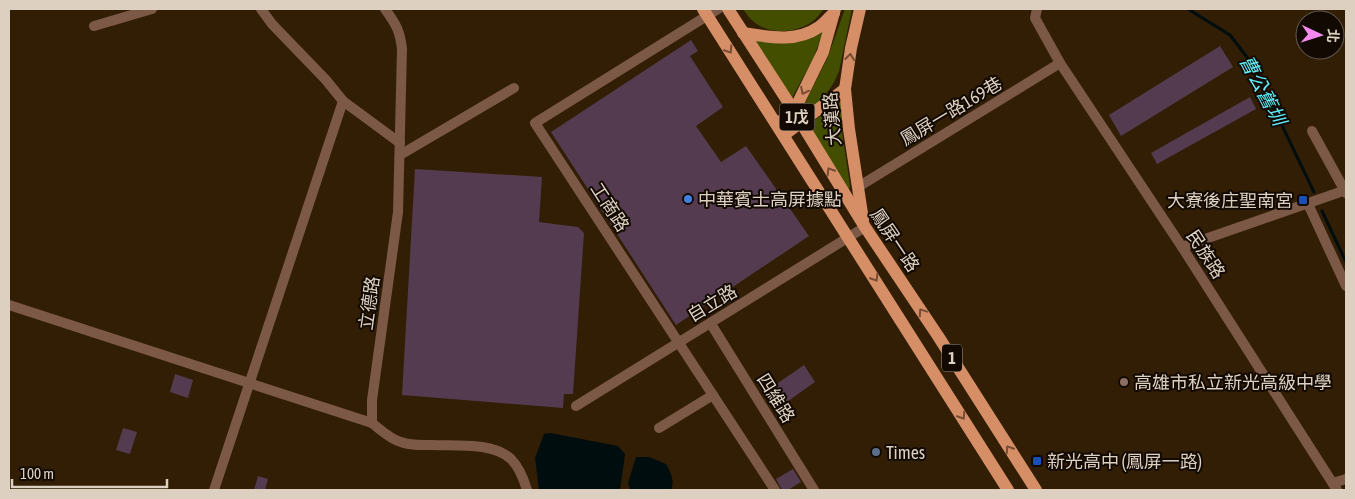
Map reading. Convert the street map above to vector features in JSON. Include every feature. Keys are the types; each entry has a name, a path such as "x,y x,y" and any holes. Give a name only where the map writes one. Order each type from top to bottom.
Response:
{"main road":[{"name":"鳳屏一路","path":"728,9 865,227 938,336 1036,490"},
{"name":"大漢路","path":"860,9 851,48 846,89 849,130 865,227"},
{"name":"鳳屏一路","path":"709,11 780,129 1008,490"},
{"path":"743,32 775,38 796,37 819,27 834,11"},
{"name":"大漢路","path":"780,129 794,112 823,52 834,11"},
{"path":"780,129 801,123 846,89"}],"street":[{"path":"94,26 152,9"},
{"path":"261,9 272,24 326,80 343,101 400,143"},
{"name":"立德路","path":"372,423 372,400 398,212 400,155 402,50 400,34 396,24 385,9"},
{"name":"民族路","path":"1037,9 1035,18 1060,64 1182,247 1335,487"},
{"name":"工商路","path":"709,11 535,123 775,490"},
{"name":"鳳屏一路169巷","path":"858,187 1060,64"},
{"path":"400,155 514,88"},
{"path":"214,490 343,101"},
{"path":"1182,247 1346,191 1312,131"},
{"path":"1308,204 1346,286"},
{"name":"自立路","path":"576,406 865,227"},
{"path":"9,305 372,423 386,434 401,442 417,445 471,446 493,449 511,459 523,478 527,490"},
{"name":"四維路","path":"711,324 814,490"},
{"path":"659,428 713,395"},
{"path":"1335,487 1346,479"}],"green space":[{"path":"743,9 824,9 814,20 806,25 791,30 775,31 760,26"},
{"path":"845,9 852,9 839,71 829,91 804,116 800,110 827,59"},
{"path":"824,30 813,59 792,98 753,39 774,43 790,42"},
{"path":"842,102 842,132 850,185 849,191 809,127 812,122"}],"shaded area":[{"path":"550,433 618,446 625,454 620,490 539,490 535,458 544,434"},
{"path":"636,457 649,457 666,464 671,474 671,490 630,489 628,483"}],"building":[{"name":"中華賓士高屏據點","path":"691,40 698,51 690,56 723,107 696,126 721,162 746,146 809,236 676,325 551,132"},
{"path":"1220,46 1233,67 1121,136 1109,115"},
{"path":"1250,97 1256,109 1157,164 1151,153"},
{"path":"415,169 542,177 539,222 578,227 584,233 573,394 564,394 563,408 402,395"},
{"path":"804,365 815,382 777,409 765,392"},
{"path":"175,374 193,380 188,398 170,392"},
{"path":"123,428 137,432 130,454 116,450"},
{"path":"793,469 801,482 788,490 782,490 776,479"},
{"path":"258,476 268,479 265,490 254,490"}],"waterway":[{"name":"曹公舊圳","path":"1188,9 1230,35 1253,65 1314,192"},
{"name":"曹公舊圳","path":"1322,211 1346,262"}],"place":[{"name":"中華賓士高屏據點","path":"688,199"},
{"name":"大寮後庄聖南宮","path":"1303,200"},
{"name":"高雄市私立新光高級中學","path":"1124,382"},
{"name":"Times","path":"876,452"},
{"name":"新光高中 (鳳屏一路)","path":"1037,461"}]}
